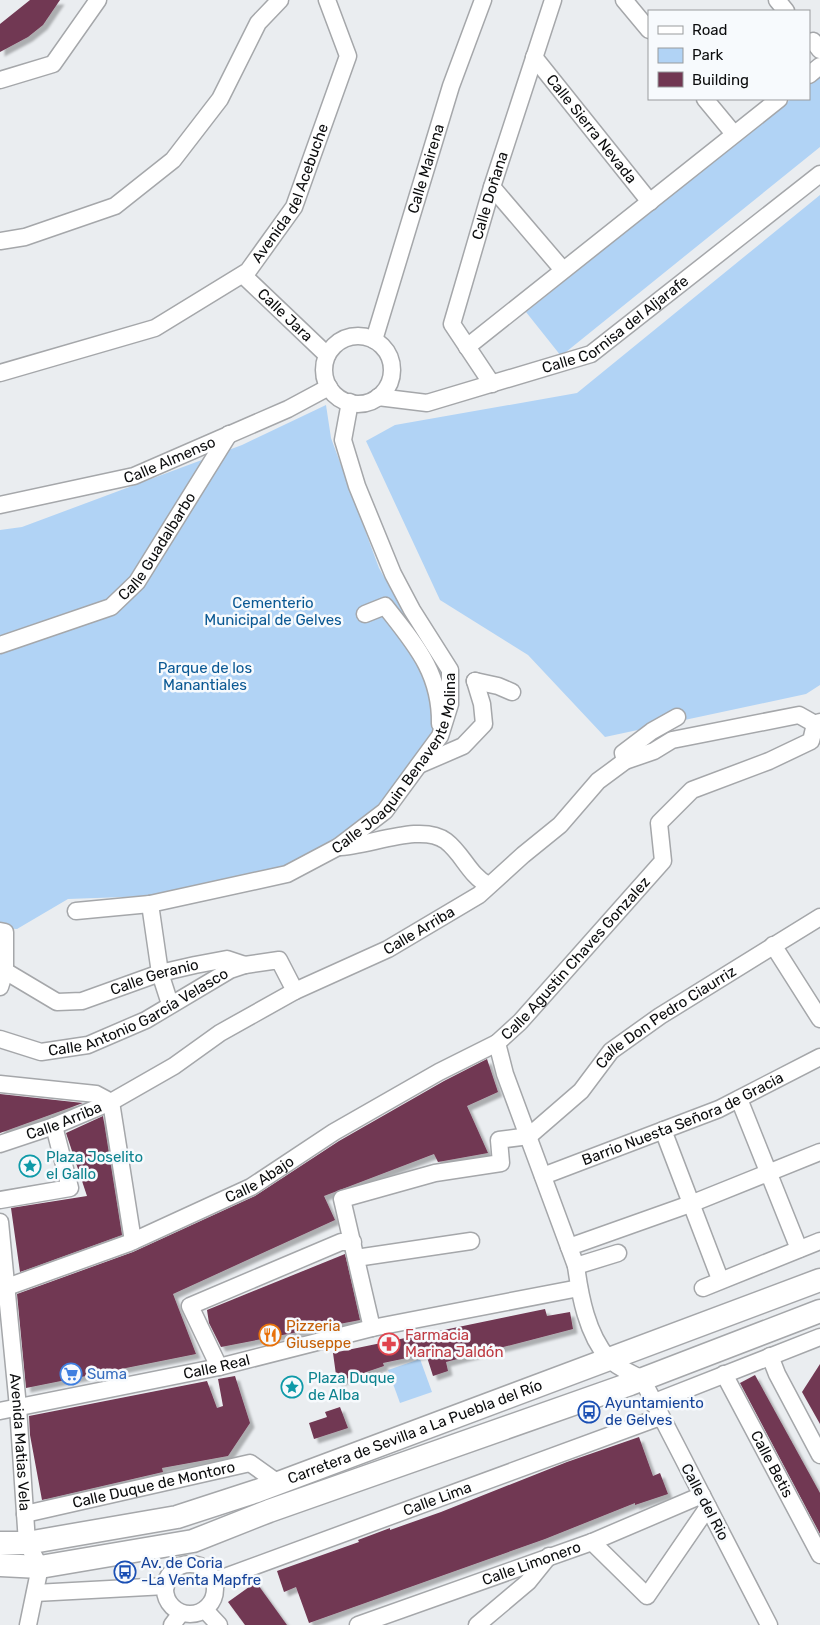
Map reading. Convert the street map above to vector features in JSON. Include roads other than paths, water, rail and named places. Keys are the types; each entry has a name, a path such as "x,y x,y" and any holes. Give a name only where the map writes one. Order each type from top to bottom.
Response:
{"main road":[{"name":"Carretera de Sevilla a La Puebla del Río","path":"0,1543 27,1543 177,1517 278,1483 820,1280"},
{"name":"Carretera de Sevilla a La Puebla del Río","path":"0,1567 32,1566 193,1541 269,1511 642,1379 820,1311"}],"street":[{"path":"0,80 53,64 98,0"},
{"path":"0,240 25,237 115,206 173,160 220,99 258,24 280,0"},
{"name":"Avenida del Acebuche","path":"0,373 30,366 155,328 248,271 294,207 348,56 327,0"},
{"name":"Calle Mairena","path":"374,340 451,86 483,0"},
{"name":"Calle Doñana","path":"492,384 452,324 492,187 553,0"},
{"path":"624,0 648,29"},
{"path":"777,0 785,10"},
{"name":"Calle Sierra Nevada","path":"534,57 650,202"},
{"path":"810,74 820,66"},
{"path":"706,100 734,134"},
{"path":"468,347 778,100"},
{"name":"Calle Cornisa del Aljarafe","path":"378,397 427,403 591,354 820,174"},
{"path":"492,187 563,270"},
{"name":"Calle Jara","path":"242,274 328,355"},
{"path":"364,337 374,340 386,352 392,368 386,389 368,403 350,402 336,396 329,387 325,377 328,355 334,346 348,338 364,337"},
{"name":"Calle Almenso","path":"0,505 134,476 288,409 329,387"},
{"name":"Calle Joaquin Benavente Molina","path":"76,911 150,904 287,874 338,847 385,811 440,736 450,704 450,670 412,610 393,574 357,486 343,440 350,402"},
{"name":"Calle Guadalbarbo","path":"0,645 111,607 137,582 229,434"},
{"path":"365,614 385,606 425,658 436,684 440,713 440,736"},
{"path":"419,765 463,746 484,724 482,704 474,681 498,686 512,692"},
{"name":"Calle Arriba","path":"0,1144 54,1126 111,1102 174,1066 220,1033 295,991 388,949 478,895 560,825 598,781 625,761 654,751 672,740 799,715 817,723"},
{"path":"625,761 622,753 652,731 677,717"},
{"name":"Calle Agustin Chaves Gonzalez","path":"609,1360 595,1340 579,1288 576,1266 505,1074 498,1043 520,1022 663,861 659,823 692,790 769,761 811,741 817,723"},
{"path":"338,847 354,847 405,835 428,834 446,841 478,879 488,885"},
{"path":"150,904 160,973 170,1004"},
{"name":"Calle Don Pedro Ciaurriz","path":"528,1136 582,1091 611,1051 660,1016 820,917"},
{"path":"0,987 5,971 2,932"},
{"path":"773,945 820,1019"},
{"name":"Calle Geranio","path":"5,971 57,1002 82,1001 160,973 226,959 245,965 279,960 295,991"},
{"name":"Calle Antonio García Velasco","path":"0,1039 41,1052 88,1045 146,1020 230,970 245,965"},
{"name":"Calle Abajo","path":"4,1280 133,1242 251,1187 334,1132 439,1072 498,1043"},
{"name":"Barrio Nuesta Señora de Gracia","path":"543,1176 739,1099 820,1057"},
{"path":"0,1084 96,1094 111,1102 133,1242"},
{"path":"739,1099 799,1249"},
{"path":"0,1200 70,1188 54,1126"},
{"path":"663,1130 693,1203 720,1279"},
{"path":"372,1328 342,1199 435,1173 501,1163 499,1140 528,1136"},
{"path":"569,1247 693,1203 820,1152"},
{"name":"Avenida Matias Vela","path":"1,1230 6,1348 18,1407 27,1543"},
{"path":"219,1368 190,1306 341,1242 355,1250 471,1241"},
{"path":"703,1288 720,1279 820,1241"},
{"path":"576,1266 618,1253"},
{"name":"Calle Real","path":"0,1411 219,1368 372,1328 579,1288"},
{"name":"Calle Lima","path":"214,1581 656,1410 724,1374 820,1337"},
{"path":"770,1356 777,1374 820,1455"},
{"path":"609,1360 642,1379"},
{"name":"Calle Betis","path":"724,1374 820,1555"},
{"name":"Calle del Rio","path":"642,1379 656,1410 769,1625"},
{"name":"Calle Duque de Montoro","path":"25,1514 250,1463 278,1483"},
{"path":"592,1542 647,1596 705,1501"},
{"name":"Calle Limonero","path":"358,1625 705,1501"},
{"path":"27,1543 35,1593 28,1625"},
{"path":"477,1625 528,1582 549,1556"},
{"path":"188,1565 203,1568 214,1581 214,1597 205,1610 176,1619 169,1602 166,1586 173,1571 188,1565"},
{"path":"35,1593 166,1586"},
{"path":"205,1610 219,1625"}],"place":[{"name":"Plaza Joselito el Gallo","path":"30,1166"},
{"name":"Pizzeria Giuseppe","path":"270,1335"},
{"name":"Farmacia Marina Jaldón","path":"389,1344"},
{"name":"Suma","path":"71,1374"},
{"name":"Plaza Duque de Alba","path":"292,1387"},
{"name":"Ayuntamiento de Gelves","path":"589,1412"},
{"name":"Av. de Coria -La Venta Mapfre","path":"125,1572"}],"park label":[{"name":"Cementerio Municipal de Gelves","path":"273,612"},
{"name":"Parque de los Manantiales","path":"205,676"}]}
